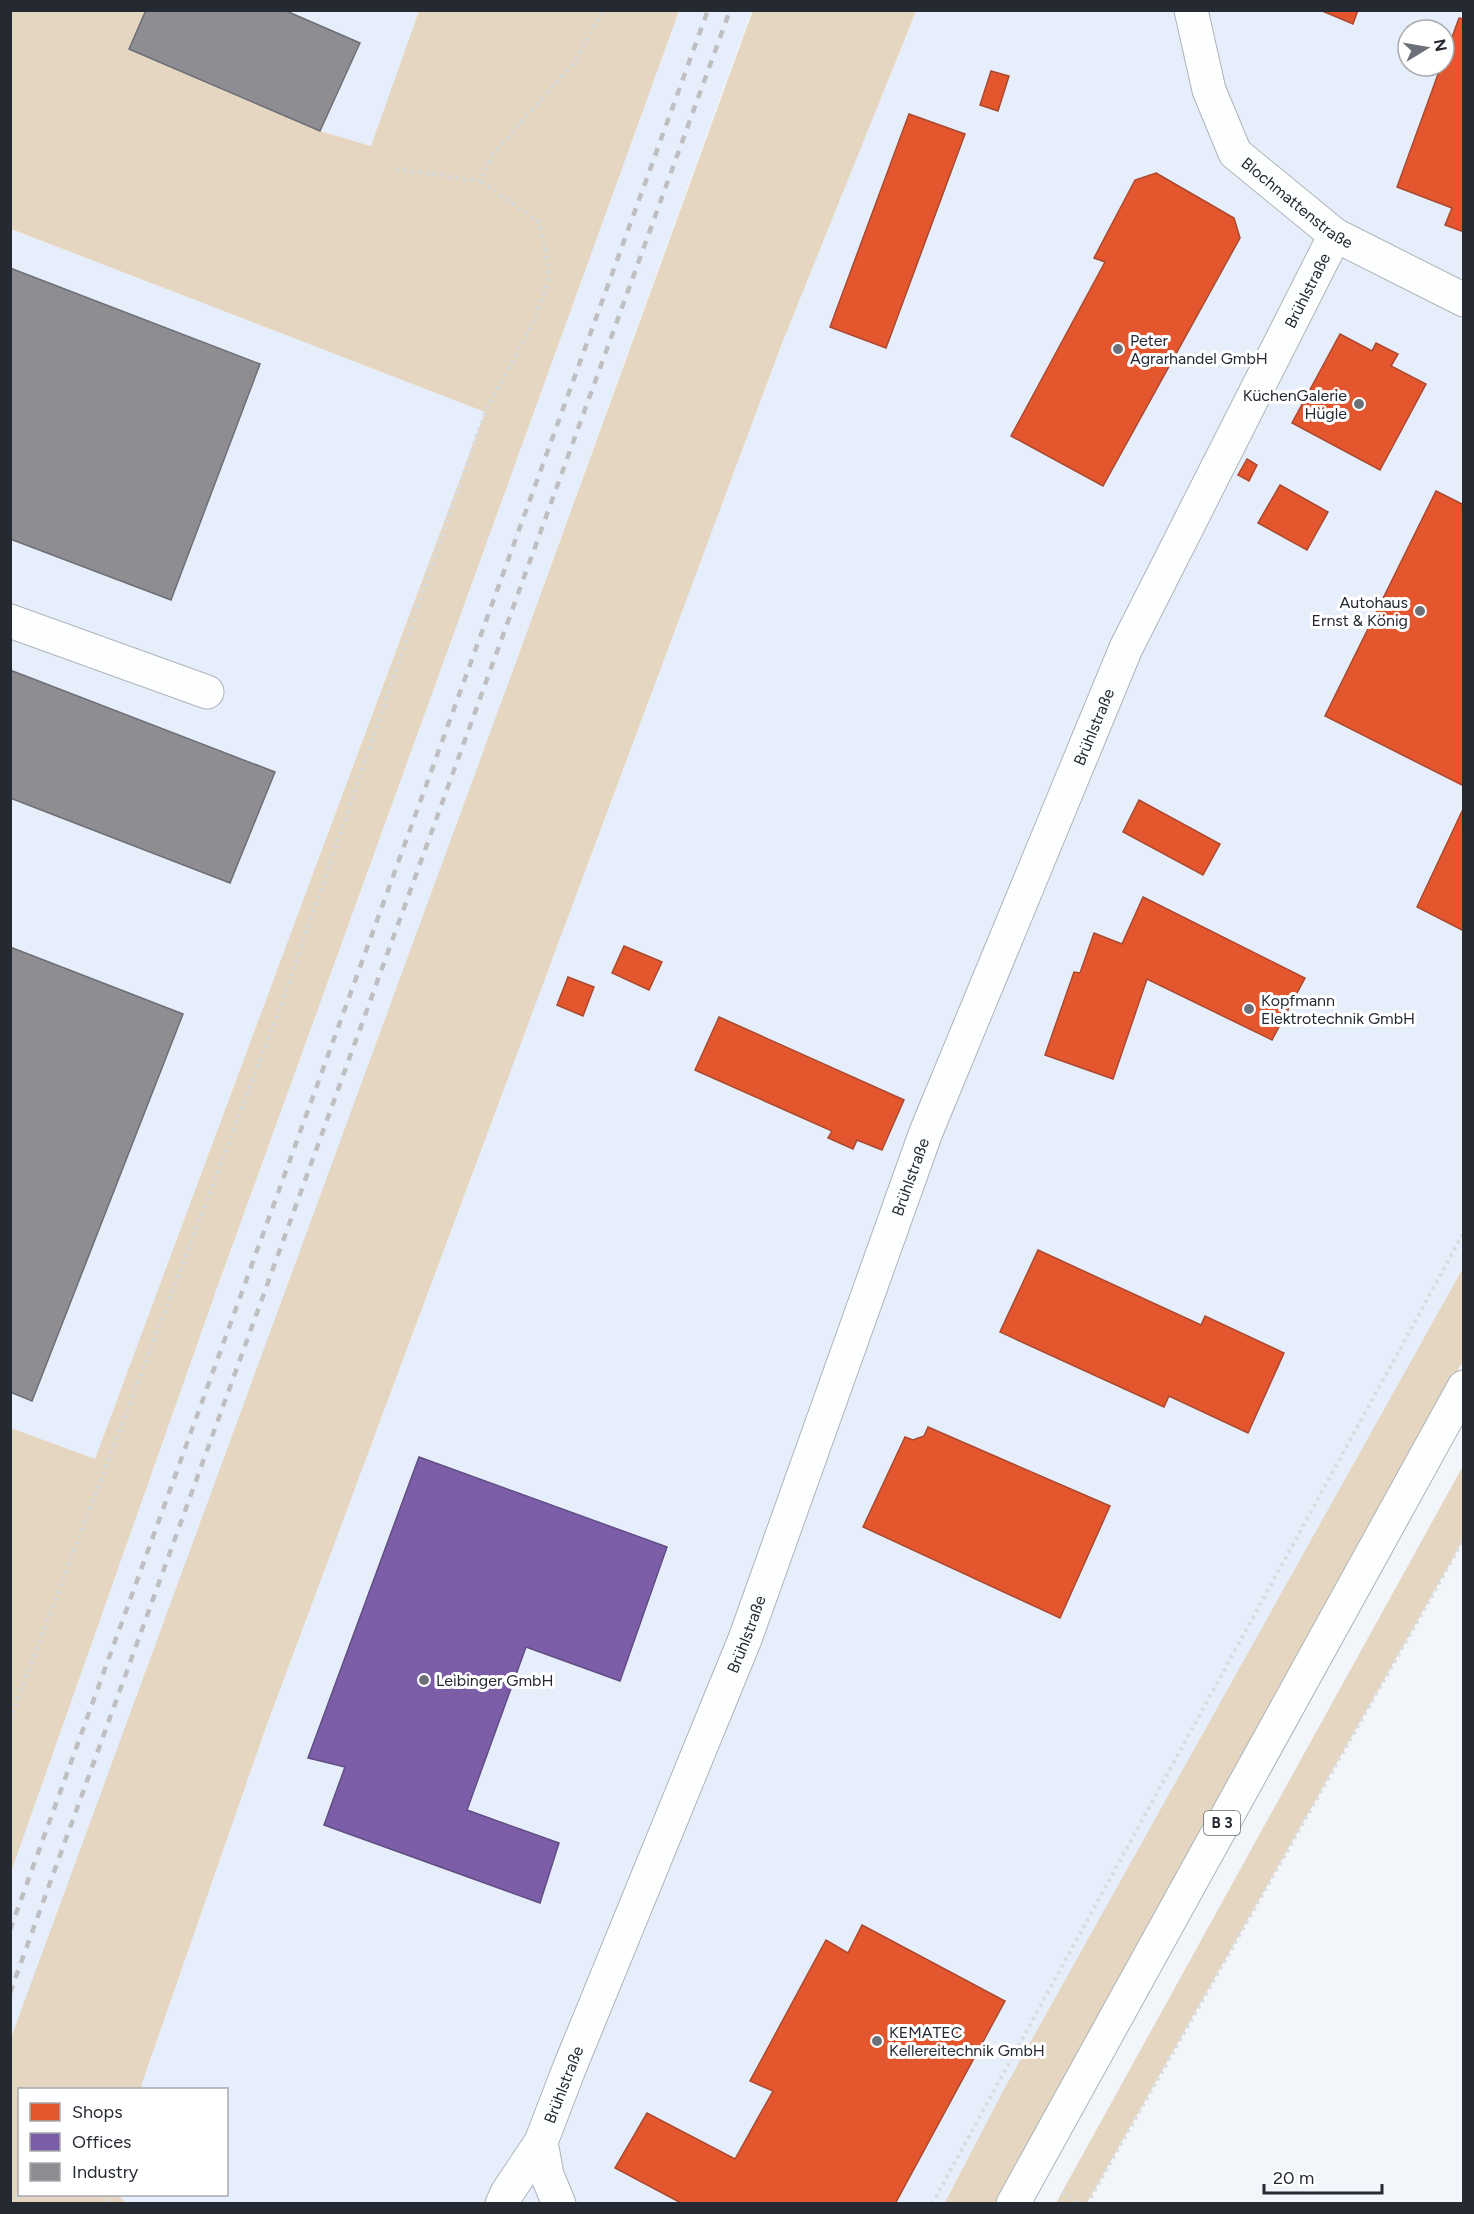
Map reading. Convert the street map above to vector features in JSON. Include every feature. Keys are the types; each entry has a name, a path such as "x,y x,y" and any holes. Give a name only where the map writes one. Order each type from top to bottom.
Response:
{"street":[{"name":"Blochmattenstraße","path":"1191,10 1209,90 1234,153 1335,235 1464,300"},
{"name":"Brühlstraße","path":"502,2204 541,2142 745,1639 926,1132 1126,648 1335,235"},
{"path":"10,621 207,692"},
{"name":"B 3","path":"1012,2204 1464,1387"},
{"name":"Brühlstraße","path":"541,2142 547,2175 559,2204"}],"path":[{"path":"480,181 493,154 573,64 604,10"},
{"path":"10,1720 282,1003 485,412 533,323 549,280 546,250 539,222 480,181 396,169"},
{"path":"932,2204 1464,1232"},
{"path":"1087,2204 1464,1539"}],"shaded area":[{"path":"753,10 916,11 781,346 266,1727 140,2088 18,2088 18,2196 119,2196 126,2203 11,2203 11,2038"},
{"path":"11,11 146,11 130,49 320,131 371,146 419,11 679,11 217,1288 11,1872 11,1428 95,1459 485,412 11,229"},
{"path":"146,11 419,11 372,146 320,131 129,49"},
{"path":"679,11 751,11 277,1324 11,2040 11,1872 217,1288"},
{"path":"916,11 1463,11 1463,1268 1003,2091 944,2203 126,2204 119,2196 228,2196 228,2088 140,2088 266,1727 781,346"},
{"path":"10,229 485,412 95,1459 11,1428"},
{"path":"1463,1268 1463,1361 1000,2203 944,2204 1003,2091"},
{"path":"1463,1466 1462,1542 1087,2203 1056,2203"}],"building: Shops":[{"path":"1320,10 1358,10 1353,24"},
{"path":"1459,18 1464,19 1464,232 1445,225 1452,208 1397,187 1437,78 1456,78 1456,26"},
{"path":"991,71 1009,76 998,111 980,105"},
{"path":"909,114 965,134 886,348 830,327"},
{"name":"Peter Agrarhandel GmbH","path":"1156,173 1234,218 1240,238 1103,486 1011,436 1105,262 1094,258 1135,180"},
{"name":"KüchenGalerie Hügle","path":"1340,334 1372,351 1376,343 1398,354 1391,366 1426,384 1380,470 1292,423"},
{"path":"1247,459 1257,465 1249,481 1238,475"},
{"path":"1280,485 1328,512 1307,550 1258,523"},
{"name":"Autohaus Ernst & König","path":"1436,491 1464,505 1464,786 1325,716"},
{"path":"1139,800 1220,844 1203,875 1123,832"},
{"path":"1464,807 1464,931 1417,907"},
{"name":"Kopfmann Elektrotechnik GmbH","path":"1143,897 1305,978 1272,1040 1147,979 1113,1079 1045,1055 1074,972 1080,973 1094,933 1122,944"},
{"path":"624,946 662,962 649,990 612,973"},
{"path":"568,977 594,987 583,1016 557,1005"},
{"path":"719,1017 904,1100 882,1150 857,1140 853,1149 828,1138 832,1131 695,1070"},
{"path":"1038,1250 1201,1325 1205,1316 1284,1353 1248,1433 1169,1396 1164,1407 1000,1332"},
{"path":"928,1427 1110,1506 1060,1618 863,1527 905,1437 913,1440 924,1436"},
{"name":"KEMATEC Kellereitechnik GmbH","path":"862,1925 1005,2001 895,2204 683,2204 615,2168 647,2113 735,2159 773,2091 750,2081 826,1940 848,1953"}],"building: Offices":[{"path":"419,1457 667,1547 620,1681 526,1647 467,1810 559,1843 540,1903 324,1825 345,1767 308,1758"}],"building: Industry":[{"path":"146,10 284,10 360,43 320,131 129,49"},
{"path":"10,268 260,364 171,600 10,539"},
{"path":"10,670 275,772 230,883 10,798"},
{"path":"10,947 183,1014 32,1401 10,1392"}],"railway":[{"path":"10,1930 708,10"},
{"path":"10,1993 730,10"}],"place":[{"name":"Peter Agrarhandel GmbH","path":"1118,349"},
{"name":"KüchenGalerie Hügle","path":"1359,404"},
{"name":"Autohaus Ernst & König","path":"1420,611"},
{"name":"Kopfmann Elektrotechnik GmbH","path":"1249,1009"},
{"name":"Leibinger GmbH","path":"424,1680"},
{"name":"KEMATEC Kellereitechnik GmbH","path":"877,2041"}]}
